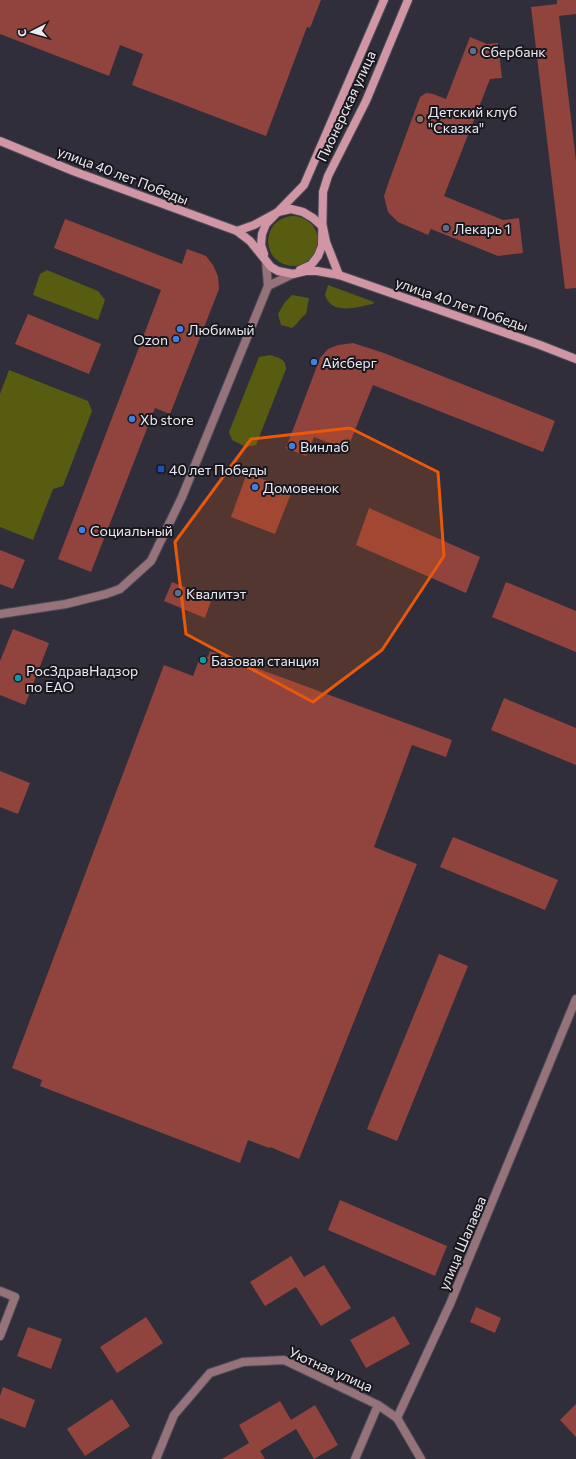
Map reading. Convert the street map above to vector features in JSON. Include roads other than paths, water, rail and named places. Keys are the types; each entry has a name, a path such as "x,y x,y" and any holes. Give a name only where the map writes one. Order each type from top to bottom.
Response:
{"main road":[{"name":"Пионерская улица","path":"278,212 304,185 384,0"},
{"name":"Пионерская улица","path":"323,227 323,192 328,176 366,101 408,0"},
{"name":"улица 40 лет Победы","path":"0,141 73,171 238,231"},
{"path":"323,227 322,246 318,256 311,265 292,274 278,271 270,267 250,241 238,231 254,225 278,212 291,209 303,212 323,227 326,242 339,275"},
{"path":"266,261 261,245 262,234 266,224 278,212"},
{"name":"улица 40 лет Победы","path":"292,274 306,271 317,271 339,275 576,359"}],"street":[{"path":"0,614 66,604 106,594 120,589 151,561 182,497 268,286 266,261"},
{"path":"268,286 292,274"},
{"name":"улица Шалаева","path":"397,1418 450,1304 576,998"},
{"path":"0,1291 15,1297 0,1336"},
{"name":"Уютная улица","path":"156,1459 174,1415 210,1373 243,1362 284,1360 378,1405"},
{"path":"354,1459 378,1405 397,1418 421,1459"}],"place":[{"name":"Сбербанк","path":"473,51"},
{"name":"Детский клуб \"Сказка\"","path":"420,119"},
{"name":"Лекарь 1","path":"446,228"},
{"name":"Любимый","path":"180,329"},
{"name":"Ozon","path":"176,339"},
{"name":"Айсберг","path":"314,362"},
{"name":"Xb store","path":"132,419"},
{"name":"Винлаб","path":"292,446"},
{"name":"40 лет Победы","path":"161,469"},
{"name":"Домовенок","path":"255,487"},
{"name":"Социальный","path":"82,530"},
{"name":"Квалитэт","path":"178,593"},
{"name":"Базовая станция","path":"203,660"},
{"name":"РосЗдравНадзор по ЕАО","path":"18,678"}]}
